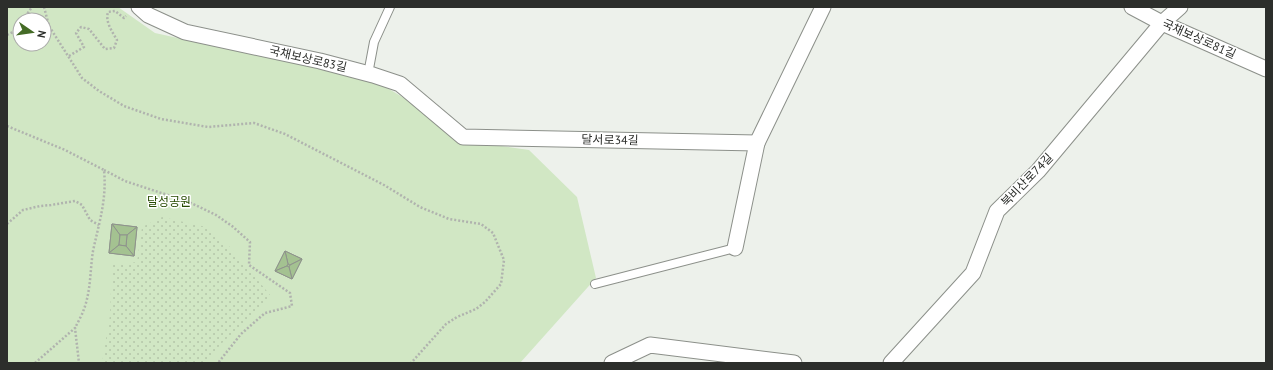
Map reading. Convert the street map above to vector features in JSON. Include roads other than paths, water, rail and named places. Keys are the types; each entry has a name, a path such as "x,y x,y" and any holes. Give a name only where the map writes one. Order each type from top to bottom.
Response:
{"street":[{"path":"735,248 757,143 823,7"},
{"name":"국채보상로81길","path":"1132,7 1162,23 1266,69"},
{"name":"북비산로74길","path":"891,363 973,274 997,211 1038,171 1162,23 1180,7"},
{"name":"국채보상로83길","path":"134,10 185,32 320,61 400,84 464,137"},
{"name":"달서로34길","path":"464,137 757,143"},
{"path":"612,363 650,345 794,363"}],"lane":[{"path":"368,74 374,42 390,7"},
{"path":"595,284 735,248"}],"park label":[{"name":"달성공원","path":"169,202"}]}
